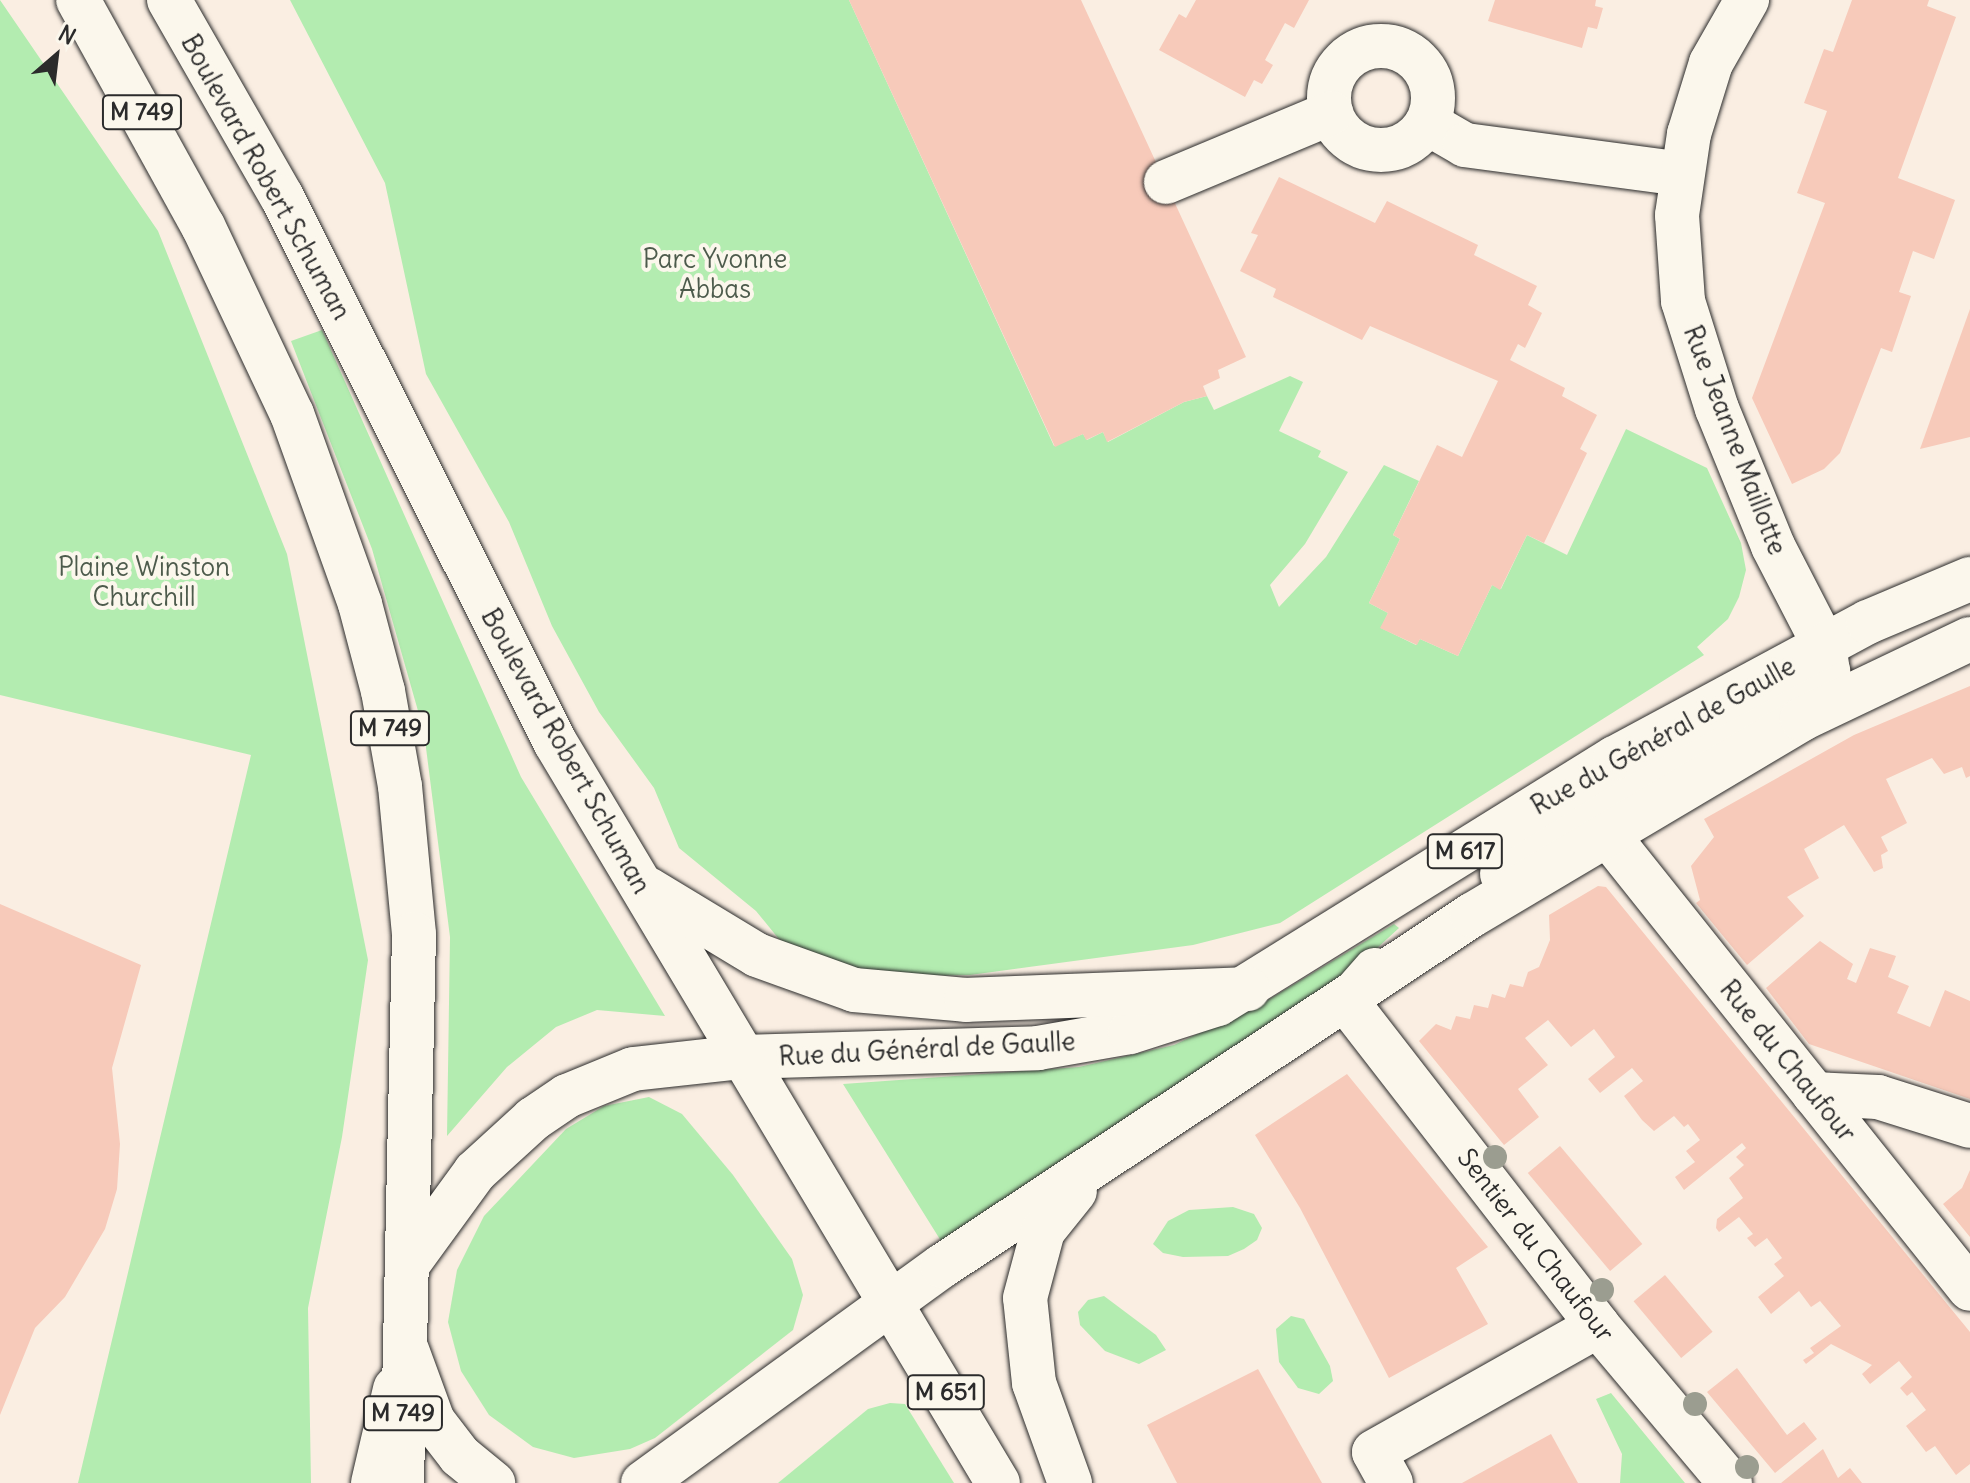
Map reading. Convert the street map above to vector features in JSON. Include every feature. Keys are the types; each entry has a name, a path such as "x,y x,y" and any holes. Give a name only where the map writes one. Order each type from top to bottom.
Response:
{"main road":[{"name":"M 749","path":"78,0 203,226 292,414 360,604 379,677 400,786 414,934 402,1483"},
{"name":"Boulevard Robert Schuman","path":"169,0 282,197 515,665 636,879 998,1483"},
{"name":"Rue Jeanne Maillotte","path":"1747,0 1711,63 1682,174 1678,256 1688,323 1706,380 1773,546 1824,645"},
{"path":"1370,47 1387,47 1418,61 1428,74 1433,108 1427,123 1401,147 1367,149 1351,141 1331,113 1332,80 1341,65 1370,47"},
{"path":"1166,182 1331,113"},
{"path":"1427,123 1465,145 1682,174"},
{"name":"Rue du Général de Gaulle","path":"408,1264 475,1172 533,1119 567,1096 633,1069 742,1057 1065,1045 1160,1023 1248,989 1615,758 1824,645 1970,579"},
{"name":"Rue du Général de Gaulle","path":"621,1483 659,1472 889,1303 1347,1002 1472,915 1606,833 1838,699 1970,639"},
{"name":"Rue du Général de Gaulle","path":"1347,1002 1405,936 1635,789 1822,680 1830,664 1824,645"},
{"name":"Rue du Chaufour","path":"1606,833 1970,1289"},
{"path":"636,879 757,955 854,990 966,1000 1248,989"},
{"name":"Sentier du Chaufour","path":"1347,1002 1598,1326 1730,1483"},
{"path":"1814,1094 1878,1097 1970,1126"},
{"path":"1070,1483 1034,1383 1025,1328 1029,1271 1054,1213 1118,1153"},
{"path":"1382,1468 1598,1326"},
{"path":"373,1483 405,1344"},
{"path":"405,1344 433,1421 460,1456 493,1483"}],"green space":[{"name":"Plaine Winston Churchill","path":"0,0 158,231 287,554 368,960 342,1137 308,1308 311,1483 78,1483 251,755 0,695"},
{"name":"Parc Yvonne Abbas","path":"290,0 849,0 1054,446 1083,434 1087,440 1103,432 1108,442 1184,402 1207,396 1214,410 1290,376 1303,382 1279,431 1321,451 1318,457 1348,472 1305,544 1270,585 1279,607 1326,557 1384,465 1419,481 1393,535 1400,539 1369,603 1388,613 1381,628 1416,645 1420,639 1458,656 1492,585 1501,589 1527,535 1567,555 1626,429 1707,468 1741,543 1746,570 1739,597 1728,619 1697,647 1704,655 1280,923 1193,945 970,975 914,976 840,966 787,949 756,911 679,848 654,788 599,712 552,626 509,522 426,374 385,183"},
{"path":"322,330 521,777 665,1016 597,1010 556,1027 507,1067 447,1136 450,937 424,732 372,549 291,341"},
{"path":"1394,924 1399,928 1317,1003 941,1241 843,1084 1079,1067 1174,1045 1263,1003"},
{"path":"649,1097 682,1114 733,1175 792,1259 803,1295 793,1330 655,1438 630,1449 574,1458 533,1447 489,1415 461,1371 448,1322 457,1270 484,1216 566,1129 604,1106"},
{"path":"1233,1207 1254,1214 1262,1228 1257,1240 1244,1249 1228,1256 1183,1257 1163,1253 1153,1244 1168,1221 1189,1210"},
{"path":"1104,1296 1156,1335 1166,1350 1139,1364 1105,1351 1080,1325 1078,1312 1088,1300"},
{"path":"1291,1316 1304,1319 1330,1366 1333,1381 1319,1394 1298,1388 1279,1362 1276,1329"},
{"path":"1611,1393 1685,1483 1620,1483 1622,1454 1596,1399"},
{"path":"890,1403 905,1404 954,1483 778,1483 868,1409"}],"building":[{"path":"849,0 1081,0 1246,357 1218,370 1220,378 1203,386 1207,396 1184,402 1107,442 1103,432 1086,440 1083,434 1055,447"},
{"path":"1196,0 1309,0 1294,28 1285,23 1265,60 1273,65 1262,84 1254,80 1245,97 1159,50 1179,14 1186,18"},
{"path":"1495,0 1596,0 1595,6 1603,8 1597,29 1588,27 1582,48 1488,21"},
{"path":"1852,0 1929,0 1927,6 1956,17 1898,178 1955,200 1934,259 1913,251 1899,292 1911,296 1892,352 1881,348 1840,453 1824,469 1792,484 1752,398 1825,203 1797,193 1827,111 1804,103 1824,49 1833,52"},
{"path":"1279,177 1375,223 1387,201 1478,245 1474,255 1537,286 1528,305 1542,313 1525,348 1518,344 1510,360 1565,388 1562,396 1597,415 1580,449 1587,453 1544,543 1527,535 1500,590 1492,585 1458,656 1420,639 1417,645 1380,628 1388,613 1369,603 1400,539 1393,535 1437,445 1462,457 1498,381 1370,326 1362,340 1273,297 1276,289 1240,271 1258,235 1251,233"},
{"path":"1970,309 1970,437 1920,449"},
{"path":"1970,686 1970,776 1966,778 1962,767 1944,774 1932,758 1886,779 1907,823 1881,837 1888,851 1881,855 1883,868 1874,872 1844,825 1804,849 1819,878 1787,897 1804,916 1747,965 1696,903 1700,900 1691,866 1714,837 1704,819 1854,735"},
{"path":"1598,886 1606,887 1970,1332 1970,1464 1956,1475 1935,1446 1926,1452 1906,1426 1926,1410 1912,1392 1907,1396 1900,1388 1912,1377 1899,1361 1870,1384 1862,1374 1872,1365 1831,1344 1806,1364 1803,1360 1814,1353 1810,1348 1841,1326 1820,1301 1811,1307 1799,1291 1771,1314 1758,1297 1784,1276 1774,1264 1782,1258 1767,1238 1755,1247 1747,1238 1753,1234 1739,1217 1719,1232 1716,1228 1717,1219 1743,1198 1729,1178 1744,1165 1736,1157 1746,1148 1742,1143 1684,1190 1675,1177 1695,1162 1686,1151 1700,1140 1688,1124 1684,1127 1674,1116 1654,1131 1642,1120 1624,1096 1643,1081 1632,1068 1600,1093 1588,1079 1615,1057 1594,1029 1571,1047 1548,1020 1525,1038 1548,1065 1518,1089 1539,1117 1504,1145 1419,1041 1436,1024 1451,1030 1456,1016 1470,1019 1474,1005 1488,1008 1492,994 1505,998 1510,984 1523,987 1528,972 1539,967 1550,940 1549,915"},
{"path":"0,904 141,965 112,1068 120,1144 117,1189 105,1229 65,1297 35,1328 0,1415"},
{"path":"1820,941 1853,964 1847,979 1856,983 1870,948 1896,956 1888,977 1909,986 1897,1013 1930,1027 1945,990 1970,1001 1970,1099 1809,1044 1766,988"},
{"path":"1347,1074 1488,1247 1456,1268 1488,1324 1389,1378 1300,1208 1255,1135"},
{"path":"1560,1146 1642,1244 1610,1271 1528,1173"},
{"path":"1970,1170 1970,1237 1943,1204 1962,1188"},
{"path":"1665,1275 1713,1332 1681,1358 1634,1301"},
{"path":"1737,1368 1787,1435 1804,1422 1817,1439 1775,1473 1707,1392"},
{"path":"1258,1369 1322,1483 1177,1483 1147,1425"},
{"path":"1551,1434 1578,1483 1462,1483"},
{"path":"1823,1449 1838,1478 1850,1468 1862,1483 1781,1483"}]}
